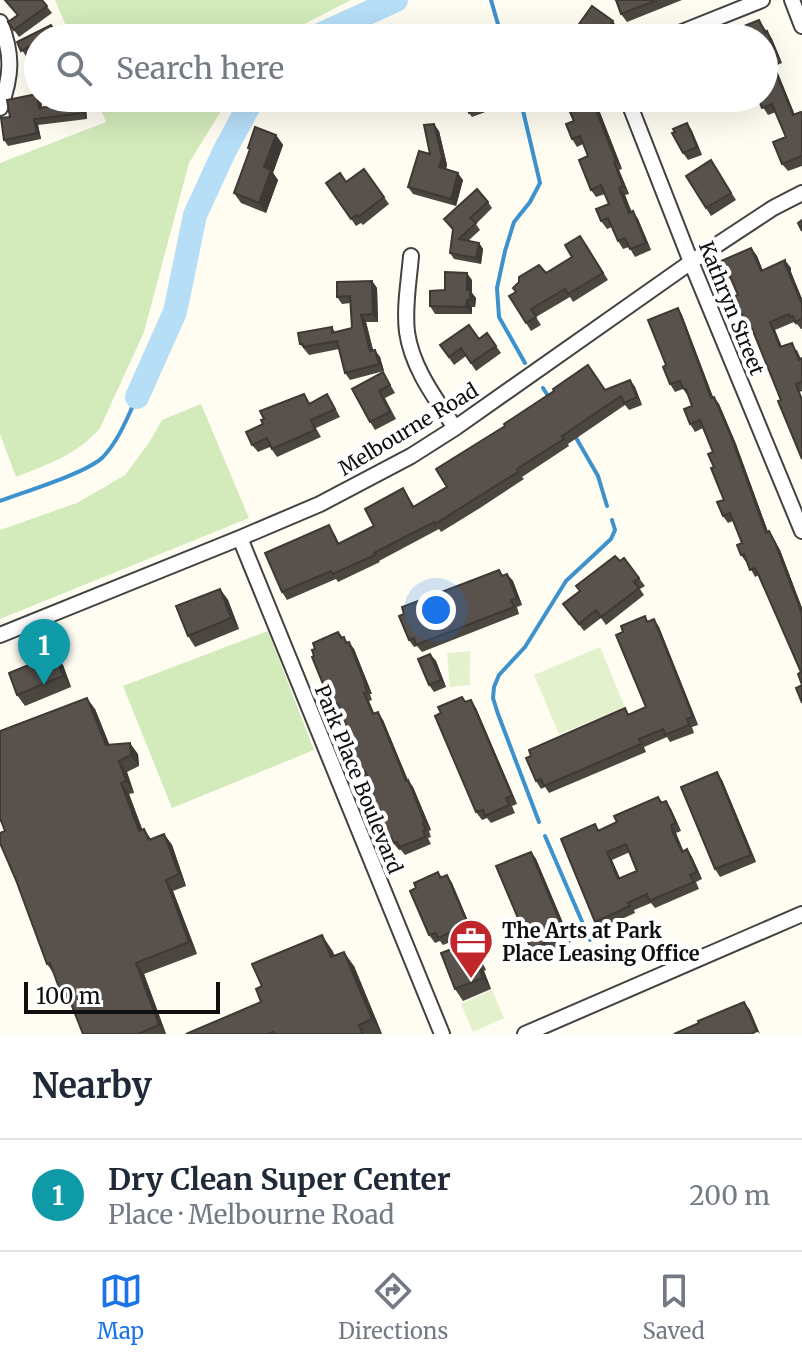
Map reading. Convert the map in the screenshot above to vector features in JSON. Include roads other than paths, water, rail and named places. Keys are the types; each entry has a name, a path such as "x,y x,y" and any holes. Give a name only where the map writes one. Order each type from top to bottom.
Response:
{"street":[{"path":"702,24 762,0"},
{"path":"792,0 802,26"},
{"path":"0,22 8,41 4,58 8,81 0,108"},
{"name":"Kathryn Street","path":"632,112 802,531"},
{"name":"Melbourne Road","path":"0,635 320,504 411,456 691,262 773,208 802,193"},
{"path":"411,256 407,316 410,347 422,376 455,428"},
{"name":"Park Place Boulevard","path":"240,538 442,1034"},
{"path":"525,1034 802,914"}],"waterway":[{"path":"344,24 396,0"},
{"path":"491,0 498,24"},
{"path":"137,397 175,312 195,215 245,112"},
{"path":"523,112 540,183 514,222 497,288 499,317 525,363"},
{"path":"543,388 550,399"},
{"path":"0,501 70,476 103,457 114,443 137,397"},
{"path":"575,436 598,476 607,506"},
{"path":"539,822 498,714 493,698 494,687 499,675 525,647 566,581 611,539 615,530 612,520"},
{"path":"545,836 590,940"}],"place":[{"name":"Dry Clean Super Center","path":"44,685"},
{"name":"The Arts at Park Place Leasing Office","path":"471,980"}]}
